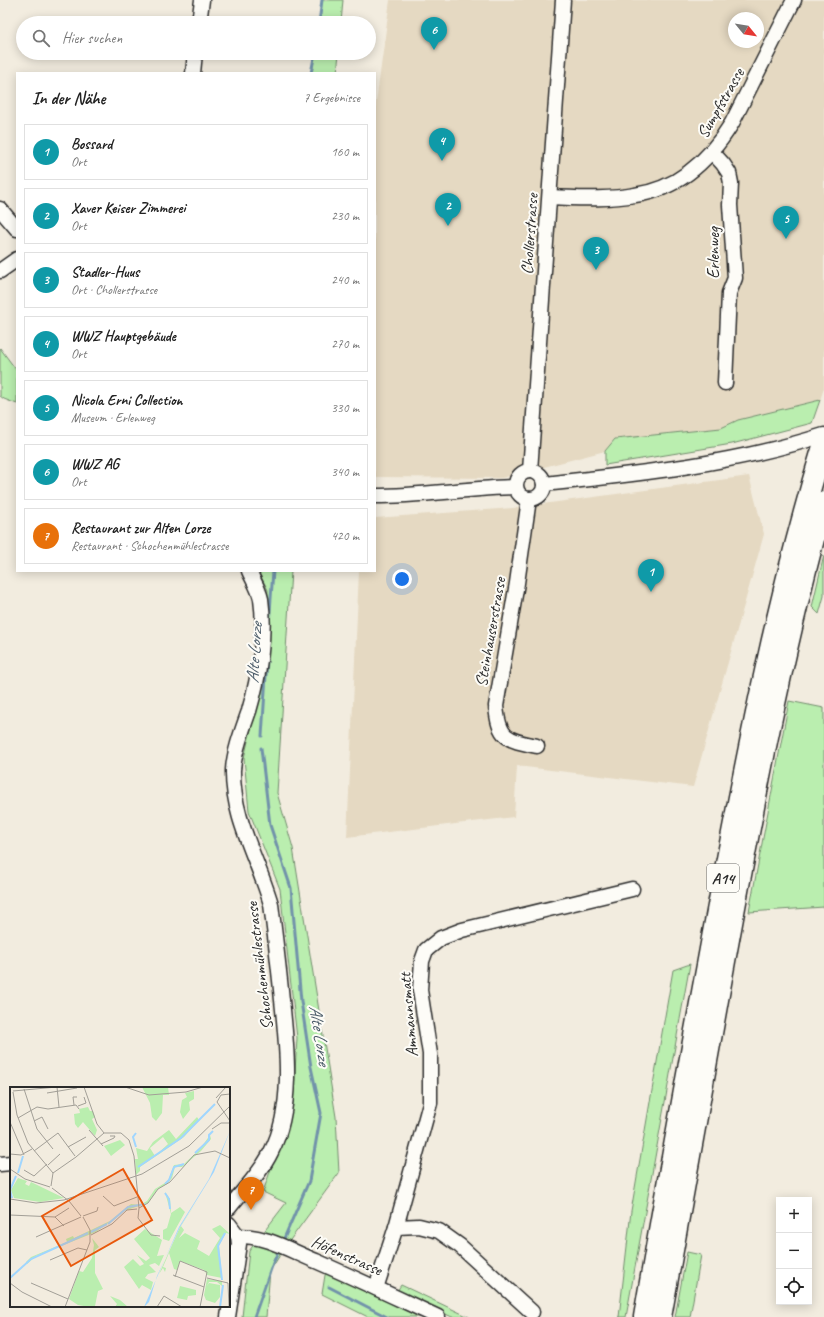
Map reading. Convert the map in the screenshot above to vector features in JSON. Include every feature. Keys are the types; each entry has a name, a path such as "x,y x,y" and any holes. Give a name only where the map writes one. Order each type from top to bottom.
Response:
{"highway":[{"name":"A14","path":"644,1317 697,1020 754,718 784,586 824,443"},
{"name":"A14","path":"661,1317 730,934 764,757 791,631 824,502"}],"street":[{"path":"200,16 202,0"},
{"name":"Chollerstrasse","path":"530,471 563,0"},
{"name":"Sumpfstrasse","path":"550,197 618,197 651,192 670,184 697,167 723,138 736,116 794,0"},
{"path":"193,72 195,60"},
{"name":"Erlenweg","path":"712,152 726,168 729,173 731,183 730,206 735,278 729,293 725,383"},
{"path":"0,209 16,228"},
{"path":"0,272 16,260"},
{"path":"544,484 678,468 721,461 791,445 824,435"},
{"path":"530,471 540,475 544,484 540,495 529,499 520,495 516,487 517,479 520,474 530,471"},
{"path":"376,496 416,495 516,487"},
{"name":"Steinhauserstrasse","path":"529,499 517,582 496,706 498,721 502,732 508,738 516,742 537,746"},
{"name":"Schochenmühlestrasse","path":"230,1207 267,1159 276,1142 285,1102 287,1078 285,1031 271,904 242,824 235,798 233,768 259,668 263,626 261,598 249,572"},
{"name":"Ammannsmatt","path":"376,1288 396,1227 430,1103 430,1054 420,990 422,961 426,950 441,938 462,930 632,889"},
{"path":"0,1164 10,1163"},
{"path":"230,1225 238,1236 239,1248 230,1304"},
{"path":"396,1227 420,1226 439,1231 460,1246 532,1312"},
{"name":"Höfenstrasse","path":"238,1236 260,1238 286,1248 438,1317"},
{"path":"228,1317 230,1307"}],"shaded area":[{"path":"390,0 824,0 824,388 820,400 738,420 721,428 615,439 605,451 502,478 376,477 376,103"},
{"path":"749,476 764,534 693,787 517,766 514,817 347,837 359,572 376,572 376,518 513,508"}],"green space":[{"path":"322,0 343,0 342,16 320,16"},
{"path":"314,60 338,60 337,72 312,72"},
{"path":"0,348 16,370 16,404 0,396"},
{"path":"820,400 812,423 732,444 605,465 605,451 615,439 721,428 738,420"},
{"path":"824,555 824,596 819,614 812,607"},
{"path":"259,572 291,572 277,793 293,848 336,1117 339,1173 285,1247 270,1271 266,1317 242,1317 249,1251 286,1203 263,1192 293,1105 297,1038 280,889 249,811 244,758 261,687 268,590"},
{"path":"789,701 824,708 824,907 749,912"},
{"path":"690,964 626,1317 619,1317 631,1211 673,970"},
{"path":"687,1252 701,1255 690,1317 675,1317"},
{"path":"326,1269 423,1317 368,1317 322,1294"},
{"path":"401,1285 469,1317 452,1317 397,1291"}],"waterway":[{"name":"Alte Lorze","path":"320,16 322,0"},
{"name":"Alte Lorze","path":"311,72 314,60"},
{"name":"Alte Lorze","path":"269,625 273,572"},
{"name":"Alte Lorze","path":"262,736 267,660"},
{"name":"Alte Lorze","path":"261,748 270,825 291,888 301,1001 311,1067 321,1113 309,1181 282,1243"},
{"name":"Alte Lorze","path":"254,1317 279,1250"},
{"path":"329,1287 387,1317"}],"place":[{"name":"WWZ AG","path":"434,50"},
{"name":"WWZ Hauptgebäude","path":"442,161"},
{"name":"Xaver Keiser Zimmerei","path":"448,226"},
{"name":"Nicola Erni Collection","path":"786,239"},
{"name":"Stadler-Huus","path":"596,270"},
{"name":"Bossard","path":"651,592"},
{"name":"Restaurant zur Alten Lorze","path":"251,1210"}]}
